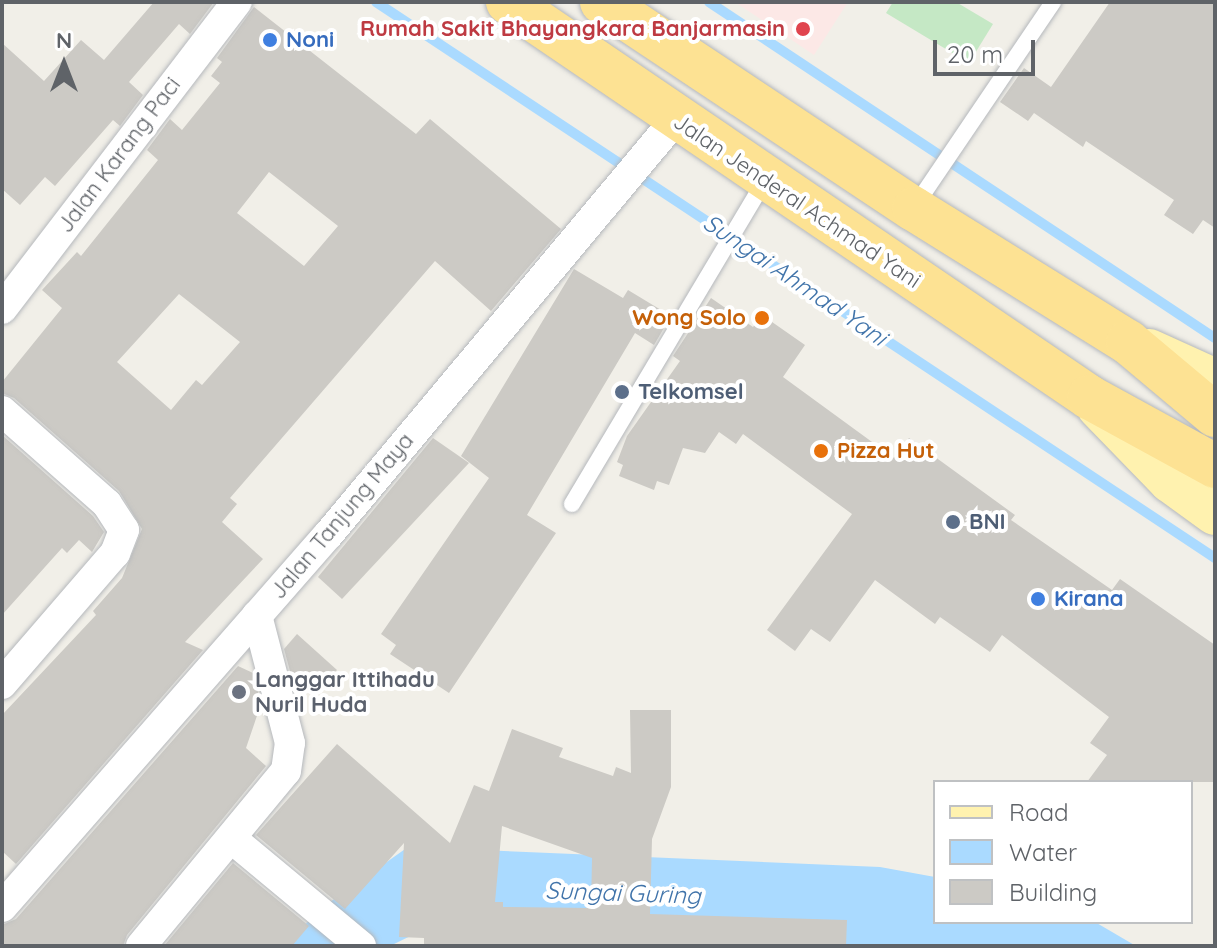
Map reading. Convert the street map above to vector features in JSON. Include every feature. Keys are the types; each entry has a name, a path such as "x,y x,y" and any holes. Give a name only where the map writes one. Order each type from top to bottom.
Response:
{"highway":[{"name":"Jalan Jenderal Achmad Yani","path":"602,2 861,174 924,194 1128,342 1209,425"},
{"name":"Jalan Jenderal Achmad Yani","path":"532,8 666,132 765,180 1089,397 1209,425"},
{"path":"829,222 861,174"}],"main road":[{"name":"Jalan Jenderal Achmad Yani","path":"1089,397 1171,481 1215,513"}],"street":[{"name":"Jalan Karang Paci","path":"2,309 237,2"},
{"name":"Jalan Tanjung Maya","path":"2,907 257,615 666,132"},
{"path":"2,411 107,504 124,530 115,553 2,684"},
{"path":"141,946 280,781 289,756 257,615"},
{"path":"231,838 361,946"}],"lane":[{"path":"924,194 968,124 1053,2"},
{"path":"572,504 765,180"}],"shaded area":[{"name":"Rumah Sakit Bhayangkara Banjarmasin","path":"735,2 848,2 814,55"}],"green space":[{"path":"893,2 956,2 993,24 969,63 886,13"}],"water":[{"name":"Sungai Guring","path":"408,847 880,867 933,877 933,924 1098,924 1136,946 743,946 435,924 390,946 281,946 330,902"}],"building":[{"path":"154,2 214,2 190,34 179,24 129,82 143,95 120,126 113,120 55,186 45,177 20,205 2,189 2,43 44,81 81,40 104,60"},
{"path":"1110,2 1215,2 1215,228 1203,220 1193,234 1164,215 1174,200 1086,141 1083,147 1034,113 1028,121 1000,102 1024,68 1051,87"},
{"path":"254,7 416,134 430,119 561,229 491,311 435,261 230,498 237,504 222,522 263,559 185,642 203,650 16,864 2,851 2,715 96,615 93,611 122,578 142,529 119,491 14,398 2,393 2,382 62,308 42,290 77,252 81,256 158,160 147,150 170,119 182,130 220,83 211,76 222,62 217,58","holes":["269,172 338,226 304,266 237,213","179,294 240,342 202,385 196,380 171,410 117,362"]},
{"path":"574,269 623,298 628,290 671,316 654,345 635,333 527,515 556,533 449,693 390,654 396,645 381,634 489,478 461,456"},
{"path":"711,298 753,327 762,315 805,345 783,377 894,458 909,438 1015,515 1011,520 1112,590 1120,579 1215,645 1215,782 1088,780 1107,755 1090,743 1109,717 1002,635 990,652 940,617 935,624 875,580 830,642 811,629 795,651 767,630 852,514 743,434 736,444 719,432 705,453 683,448 669,485 657,481 654,490 619,476 623,465 617,462 627,436 680,361 673,356"},
{"path":"2,435 93,516 104,532 92,552 79,540 67,553 62,548 2,615"},
{"path":"433,438 469,463 342,599 318,577"},
{"path":"297,634 337,670 314,696 291,675 284,649"},
{"path":"238,666 253,673 261,704 246,748 266,766 127,935 123,946 2,946 2,925 16,919"},
{"path":"630,710 671,710 671,787 652,839 650,914 847,920 846,946 424,946 424,938 399,937 404,843 345,909 256,835 337,744 450,843 474,785 489,791 512,729 563,748 559,757 613,776 616,767 631,773","holes":["502,826 592,858 591,908 503,907 503,902 495,902"]},
{"path":"233,863 309,926 292,946 164,946"}],"waterway":[{"name":"Sungai Ahmad Yani","path":"376,2 1215,558"},
{"name":"Sungai Ahmad Yani","path":"709,2 1215,338"}],"place":[{"name":"Rumah Sakit Bhayangkara Banjarmasin","path":"803,29"},
{"name":"Noni","path":"270,40"},
{"name":"Wong Solo","path":"762,318"},
{"name":"Telkomsel","path":"622,392"},
{"name":"Pizza Hut","path":"821,451"},
{"name":"BNI","path":"953,522"},
{"name":"Kirana","path":"1038,599"},
{"name":"Langgar Ittihadu Nuril Huda","path":"239,692"}]}
